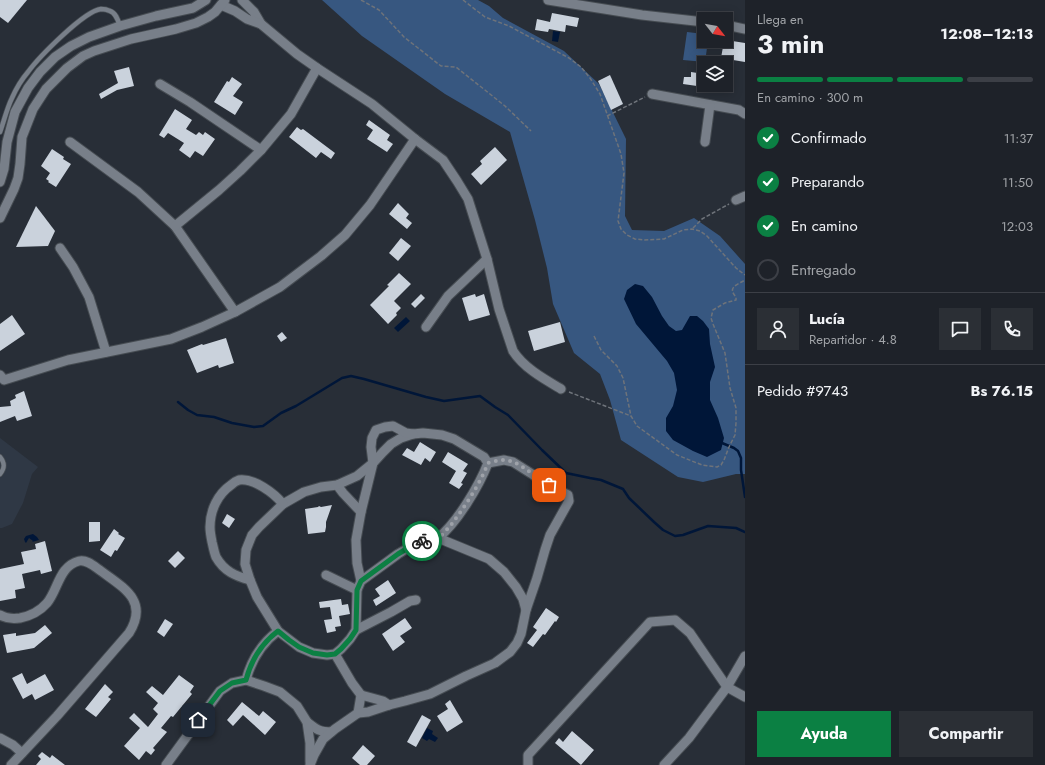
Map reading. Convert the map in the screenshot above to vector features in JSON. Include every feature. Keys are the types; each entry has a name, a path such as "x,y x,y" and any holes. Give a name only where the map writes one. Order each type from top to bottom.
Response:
{"street":[{"path":"0,182 4,169 7,142 15,112 28,88 40,72 55,57 71,46 123,25 192,8 206,0"},
{"path":"242,0 254,12 261,24 297,54 372,104 443,160 468,199 499,310 516,357 545,380 561,389"},
{"path":"548,0 697,21"},
{"path":"0,218 18,178 22,137 33,109 46,89 67,68 83,56 131,39 196,23 215,12 223,2 247,19 261,24"},
{"path":"147,18 149,29 148,35"},
{"path":"123,25 131,39"},
{"path":"733,26 745,28"},
{"path":"175,226 240,171 261,150 291,114 316,68"},
{"path":"160,84 190,102 261,150"},
{"path":"652,94 739,110 745,114"},
{"path":"705,142 710,105"},
{"path":"0,375 4,380 68,360 171,339 235,312 280,287 321,256 344,235 370,205 415,139"},
{"path":"70,142 138,192 175,226 235,312"},
{"path":"736,200 745,196"},
{"path":"60,248 73,267 89,297 106,352"},
{"path":"426,327 448,296 486,259"},
{"path":"361,581 356,563 356,540 361,512 373,464 371,447 372,438 376,430 393,426 406,433 432,434 454,439 484,457 488,463"},
{"path":"413,434 401,438 391,444 382,452 373,464 357,476 337,485 321,487 304,492 283,504 252,535 246,550 245,564 257,597 278,631 299,647 313,653 327,655 335,654 341,649 356,630 410,601 416,600"},
{"path":"310,765 323,739 358,713 368,712 389,704 430,694 495,663 510,652 517,643 521,634 526,610 537,578 544,550 550,535 569,501 568,495 541,481 513,462 504,460 488,463"},
{"path":"356,630 357,590 361,581 398,554 418,542 438,538 444,533 476,488 488,463"},
{"path":"250,580 232,574 215,556 210,528 210,516 217,499 226,488 238,480 250,481 264,487 277,497 283,504"},
{"path":"337,485 342,493 361,512"},
{"path":"438,538 489,559 504,572 516,587 523,599 526,610"},
{"path":"0,615 4,618 14,619 38,611 47,603 57,587 63,573 72,564 81,561 91,564 126,589 134,600 137,613 134,624 129,633 62,710 11,765"},
{"path":"326,575 357,590"},
{"path":"528,765 528,755 650,622 675,620 690,632 727,687 745,697"},
{"path":"246,680 259,651 267,640 278,631"},
{"path":"335,654 352,683 361,694 389,704"},
{"path":"664,765 689,738 727,687 745,656"},
{"path":"166,765 220,691 232,683 246,680 280,692 297,706 307,722 318,730 331,732"},
{"path":"358,713 361,694"},
{"path":"307,722 310,743 310,765"},
{"path":"0,738 13,745 22,753"}],"lane":[{"path":"0,132 12,98 27,72 43,54 69,30 85,17 102,9 113,12 123,25"},
{"path":"0,457 4,466 3,471 0,474"}],"path":[{"path":"361,0 379,10 404,37 441,66 456,67 505,106 531,131"},
{"path":"463,0 485,17 509,26 569,58 590,78 600,94 621,154 624,173 618,221 621,229 627,235 635,239 644,240 664,239 683,230 692,229 700,231 736,268 745,275"},
{"path":"607,116 652,94"},
{"path":"692,229 702,219 736,200"},
{"path":"594,336 601,350 616,366 623,378 630,416 637,426 677,454 702,465 717,467 721,465 724,460 735,435 736,408 730,388 724,352 712,324 711,318 713,310 736,300 732,289 745,280"},
{"path":"561,389 630,416"}],"shaded area":[{"path":"322,0 478,0 489,6 503,18 564,51 599,84 626,139 625,216 632,230 664,231 694,218 720,236 745,264 745,474 736,474 703,482 678,477 621,440 610,400 600,374 574,353 553,304 547,268 535,220 510,132 445,94 362,36"},
{"path":"553,31 560,32 558,42 552,41"},
{"path":"687,32 697,33 697,48 707,48 706,56 697,56 697,61 683,60"},
{"path":"635,284 643,286 652,297 669,326 676,331 682,330 690,316 697,316 709,329 710,344 715,367 710,382 710,400 718,418 724,438 721,450 707,457 673,440 666,431 666,418 673,406 677,390 674,373 667,361 636,324 624,299 627,290"},
{"path":"406,317 410,321 398,332 394,328"},
{"path":"0,438 38,467 32,474 23,503 12,524 2,528 0,528"},
{"path":"33,534 39,540 32,542 33,541 29,538 26,543 24,539 26,536"},
{"path":"427,728 433,731 432,734 438,738 435,742 429,739 427,741 422,738"}],"building":[{"path":"0,0 27,0 8,23 0,17"},
{"path":"552,13 579,18 577,27 566,25 565,32 549,29 548,32 535,30 537,19 550,22"},
{"path":"733,41 745,43 745,62 733,60 733,56 721,56 723,48 733,48"},
{"path":"129,67 134,86 117,90 101,99 99,94 118,83 114,71"},
{"path":"691,72 697,73 697,86 683,84 684,77 691,77"},
{"path":"610,75 623,104 611,110 598,81"},
{"path":"232,77 242,84 233,96 243,102 235,115 214,102 227,81 229,82"},
{"path":"175,109 192,120 186,129 196,135 199,132 203,135 205,132 215,139 203,156 195,151 190,158 179,150 184,143 168,133 164,138 159,135"},
{"path":"369,120 390,135 387,140 393,144 387,152 367,139 373,130 366,125"},
{"path":"297,127 301,130 303,129 335,153 331,159 321,152 316,158 289,137"},
{"path":"495,147 507,160 481,185 471,174 482,164 480,161"},
{"path":"52,149 71,164 56,187 48,182 49,181 46,179 50,173 41,166"},
{"path":"398,203 409,214 406,218 412,223 407,229 389,214"},
{"path":"36,206 55,231 48,246 16,247"},
{"path":"401,238 411,246 398,261 389,253"},
{"path":"399,273 411,284 394,301 401,308 396,313 397,315 388,324 370,305 389,286 387,285"},
{"path":"421,294 425,298 415,308 411,304"},
{"path":"475,294 476,297 484,294 490,315 469,321 462,298"},
{"path":"12,315 25,334 0,351 0,324"},
{"path":"560,322 565,342 534,351 528,331"},
{"path":"282,332 287,338 281,342 277,336"},
{"path":"226,338 234,363 219,368 218,365 197,373 187,350 202,344 203,345"},
{"path":"24,391 32,416 17,421 15,416 0,422 0,407 11,406 10,401 16,398 15,395"},
{"path":"420,442 436,452 430,462 425,458 421,465 402,455 407,448 414,452"},
{"path":"448,452 468,464 463,471 467,473 461,483 463,484 459,489 449,483 456,471 442,462"},
{"path":"332,505 326,522 325,532 308,534 305,509"},
{"path":"227,514 235,519 229,528 222,523"},
{"path":"89,522 100,522 100,541 89,542"},
{"path":"114,529 119,533 118,534 125,538 117,551 115,550 111,557 100,550"},
{"path":"45,541 52,571 41,574 40,570 22,574 25,588 15,590 16,598 0,601 0,569 24,564 21,552 36,549 35,544"},
{"path":"178,551 185,558 175,568 168,561"},
{"path":"388,580 396,593 376,606 373,600 380,596 375,589"},
{"path":"341,599 342,605 348,604 350,614 339,616 341,626 335,627 336,631 327,633 324,620 332,619 330,607 320,608 319,602"},
{"path":"546,608 559,617 545,635 543,634 533,647 527,643 537,630 533,627"},
{"path":"405,618 412,628 400,636 405,642 393,651 382,634"},
{"path":"165,619 173,624 164,637 157,632"},
{"path":"45,625 52,633 34,648 7,653 3,635 16,633 16,636 35,633"},
{"path":"22,673 27,684 45,674 54,690 35,700 32,694 23,699 12,678"},
{"path":"179,675 194,686 190,692 192,694 173,717 171,716 161,728 167,732 153,748 155,750 151,755 146,751 139,760 124,746 140,728 129,718 134,713 148,727 158,714 153,709 158,703 146,692 152,686 163,695"},
{"path":"105,684 113,692 108,697 111,699 96,717 85,709"},
{"path":"450,700 463,722 447,732 437,716 448,709 445,704"},
{"path":"242,702 259,716 263,711 276,722 265,735 243,715 233,726 227,720"},
{"path":"422,715 431,720 416,747 407,742"},
{"path":"572,731 594,750 581,765 555,743 559,738 563,742"},
{"path":"363,745 375,756 367,765 360,765 352,758"},
{"path":"42,752 50,758 52,755 65,765 36,765 41,759 38,756"}],"waterway":[{"path":"178,402 197,415 214,417 232,423 254,427 263,426 281,413 296,406 342,378 351,376 444,401 480,396 508,415 566,473 601,480 623,489 629,498 663,530 675,536 683,535 708,526 736,528 745,532"},
{"path":"722,443 738,451 741,458 741,470 745,497"}],"way so far":[{"path":"422,541 438,538 444,533 476,488 488,463 504,460 513,462 549,485"}],"route":[{"path":"198,720 220,691 232,683 246,680 259,651 267,640 278,631 299,647 313,653 327,655 335,654 350,639 356,630 357,590 361,581 398,554 422,541"}]}
